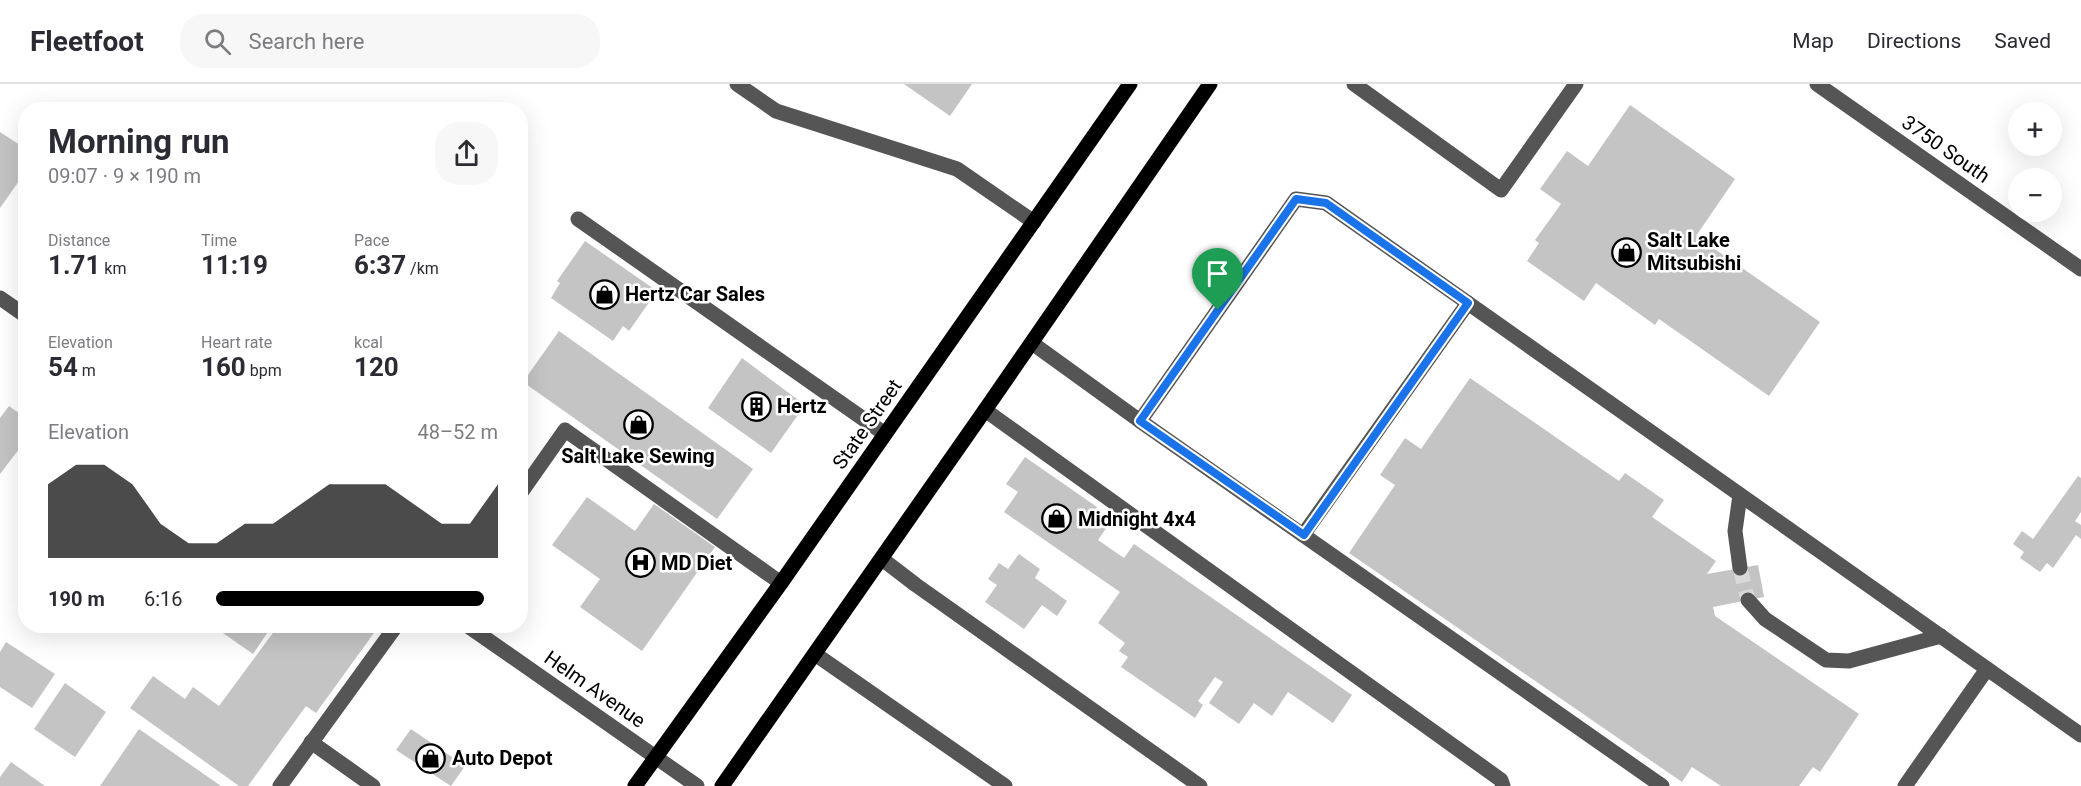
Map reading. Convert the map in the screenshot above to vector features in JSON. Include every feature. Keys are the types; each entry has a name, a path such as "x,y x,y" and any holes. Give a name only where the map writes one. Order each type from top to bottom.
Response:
{"main road":[{"name":"State Street","path":"635,786 781,583 1130,84"},
{"path":"722,786 985,411 1210,84"}],"street":[{"path":"737,84 776,111 957,169 1034,222"},
{"path":"1354,84 1501,190 1576,84"},
{"name":"3750 South","path":"1817,84 2081,269"},
{"path":"1140,421 1296,199 1326,203 2081,735"},
{"path":"578,219 885,434"},
{"path":"0,298 18,310"},
{"path":"1304,535 1468,303"},
{"path":"1032,343 1662,786"},
{"path":"985,411 1501,780 1503,786"},
{"path":"528,483 565,430 781,583"},
{"path":"1740,495 1735,531 1740,568"},
{"path":"882,559 925,592 1200,786"},
{"path":"1748,600 1765,619 1826,660 1849,661 1941,636"},
{"path":"280,786 391,633"},
{"name":"Helm Avenue","path":"478,633 697,786"},
{"path":"815,654 1005,786"},
{"path":"1905,786 1988,669"},
{"path":"311,742 373,786"}],"building":[{"path":"904,84 972,84 950,116"},
{"name":"Salt Lake Mitsubishi","path":"1630,105 1735,179 1696,236 1820,322 1769,396 1659,319 1655,325 1596,283 1584,301 1527,261 1539,243 1535,240 1561,204 1540,189 1567,151 1588,166"},
{"path":"0,132 18,144 18,182 0,208"},
{"name":"Hertz Car Sales","path":"585,241 657,291 629,331 623,326 613,341 551,298 560,283 557,281"},
{"name":"Salt Lake Sewing","path":"559,331 753,469 717,519 528,386 528,375"},
{"name":"Hertz","path":"742,358 805,405 771,453 708,408"},
{"path":"1470,378 1619,481 1625,473 1664,500 1652,517 1716,561 1707,574 1758,565 1764,597 1713,607 1715,616 1859,714 1820,772 1813,767 1799,786 1721,786 1692,767 1682,782 1349,553 1395,485 1380,475 1405,438 1421,449"},
{"path":"9,406 18,412 18,450 0,474 0,418"},
{"path":"1025,457 1097,507 1093,513 1109,524 1098,540 1124,558 1134,544 1352,695 1333,723 1288,692 1272,716 1254,703 1239,724 1209,703 1223,682 1215,677 1198,701 1203,705 1195,718 1121,667 1128,657 1119,651 1125,643 1098,623 1120,592 1004,512 1018,492 1006,484"},
{"path":"2078,476 2081,478 2081,512 2075,521 2081,525 2081,539 2076,535 2053,568 2047,563 2040,572 2020,558 2024,552 2013,544 2022,531 2033,539"},
{"name":"MD Diet","path":"587,497 635,531 654,504 715,547 642,651 580,607 600,579 552,545"},
{"path":"1019,554 1040,569 1035,578 1067,601 1057,616 1042,605 1024,629 985,602 997,585 988,579 999,563 1008,569"},
{"path":"223,633 267,633 253,654"},
{"path":"273,633 374,633 316,713 306,706 248,786 239,786 130,708 153,676 185,699 193,687 219,706"},
{"path":"6,642 55,674 32,708 0,687 0,652"},
{"path":"65,683 106,712 75,757 34,729"},
{"path":"139,729 221,786 100,786"},
{"name":"Auto Depot","path":"411,729 465,766 451,786 396,750"},
{"path":"11,762 45,786 0,786 0,777"}],"tunnel":[{"path":"1740,568 1748,600"}],"place":[{"name":"Salt Lake Mitsubishi","path":"1626,252"},
{"name":"Hertz Car Sales","path":"604,294"},
{"name":"Hertz","path":"756,406"},
{"name":"Salt Lake Sewing","path":"638,425"},
{"name":"Midnight 4x4","path":"1057,519"},
{"name":"MD Diet","path":"640,563"},
{"name":"Auto Depot","path":"431,758"}],"route":[{"path":"1296,199 1326,203 1468,303 1304,535 1140,421 1218,310 1296,199"}]}
